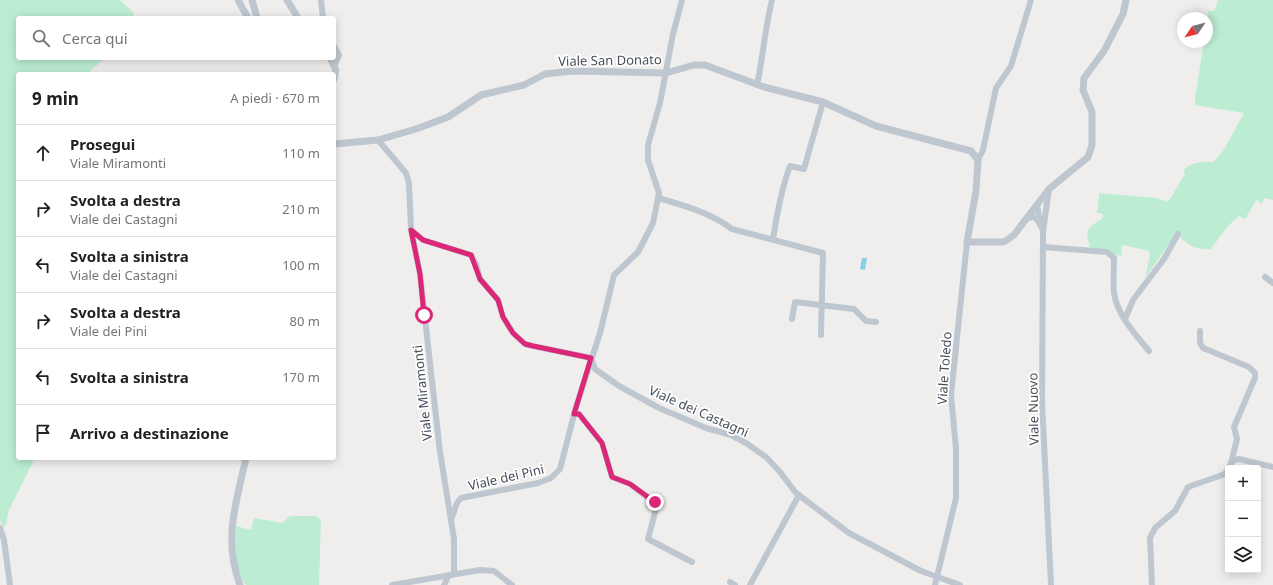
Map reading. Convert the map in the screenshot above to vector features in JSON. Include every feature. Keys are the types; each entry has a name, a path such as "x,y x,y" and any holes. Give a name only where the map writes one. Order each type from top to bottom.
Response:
{"street":[{"path":"238,0 247,16"},
{"path":"252,0 256,16"},
{"path":"287,0 297,16"},
{"path":"321,0 323,16"},
{"name":"Viale dei Pini","path":"451,520 461,498 538,483 551,478 560,469 574,414 600,333 614,275 638,252 653,223 659,192 648,160 648,145 660,103 682,0"},
{"path":"757,85 761,65 764,31 772,0"},
{"path":"978,160 983,150 996,88 1011,66 1031,0"},
{"path":"967,242 1004,242 1014,235 1049,190 1088,157 1092,145 1092,112 1083,90 1084,78 1104,51 1123,14 1126,0"},
{"path":"335,64 339,55 336,50"},
{"path":"332,60 335,64 336,72"},
{"name":"Viale San Donato","path":"336,144 378,140 416,130 448,117 481,95 524,85 545,74 573,70 666,72 686,66 705,65 757,85 823,102 876,126 971,151 978,160"},
{"path":"773,239 778,202 785,179 790,166 804,169 823,102"},
{"name":"Viale Miramonti","path":"378,140 406,173 409,183 411,230 420,274 440,452 451,520 454,558 451,574"},
{"name":"Viale Toledo","path":"934,585 956,498 956,449 951,395 967,242 976,191 978,160"},
{"name":"Viale Nuovo","path":"1049,190 1043,232 1042,402 1051,585"},
{"path":"658,198 686,206 725,223 732,229 822,253 821,335"},
{"path":"1037,205 1045,213"},
{"name":"Viale Nuovo","path":"1037,205 1043,232"},
{"path":"1028,218 1033,217 1040,222"},
{"path":"411,230 423,240 471,255 480,279 498,300 503,317 517,338 525,344 591,358"},
{"path":"1125,319 1133,300 1164,259 1178,234"},
{"path":"1043,247 1107,252 1111,255 1114,258 1114,294 1125,319 1149,351"},
{"path":"1265,276 1273,283"},
{"path":"792,319 795,302 854,309 866,321 876,322"},
{"path":"1200,331 1200,343 1203,348 1249,367 1255,373 1256,378 1234,427 1237,439 1230,465"},
{"name":"Viale dei Castagni","path":"591,358 595,369 619,386 650,403 706,428 731,435 766,457 799,495 849,533 914,568 960,585"},
{"path":"574,414 579,414 602,443 612,477 630,484 657,505 648,539 692,562"},
{"path":"240,585 232,563 231,539 232,520 246,460"},
{"path":"1232,465 1240,460 1273,467"},
{"path":"1152,585 1150,538 1152,532 1175,511 1188,487 1225,474"},
{"path":"750,585 799,495"},
{"path":"0,528 4,540 10,585"},
{"path":"392,585 480,570 494,571 512,585"},
{"path":"444,585 451,574"}],"green space":[{"path":"0,0 120,0 134,13 133,16 16,16 16,60 103,60 89,72 16,72 16,460 34,460 9,510 6,524 3,528 0,520"},
{"path":"1218,0 1273,0 1273,200 1264,198 1262,204 1256,200 1245,219 1239,216 1228,226 1211,249 1195,248 1176,234 1145,278 1150,255 1149,251 1123,245 1121,246 1122,256 1091,250 1087,235 1088,231 1092,225 1102,219 1103,214 1096,212 1098,209 1099,193 1157,198 1168,202 1185,174 1183,171 1186,168 1196,163 1213,162 1223,151 1244,113 1195,105 1203,48 1213,48 1213,12 1208,12 1214,11"},
{"path":"290,516 316,516 321,520 319,585 246,585 239,572 237,564 236,526 251,530 254,518 282,523"}],"water":[{"path":"862,258 867,258 865,270 860,269"}],"route":[{"path":"424,315 420,274 411,230 423,240 471,255 476,264 480,279 498,300 503,317 517,338 525,344 591,358 574,414 579,414 598,436 606,452 610,475 615,479 630,484 655,502"}]}
